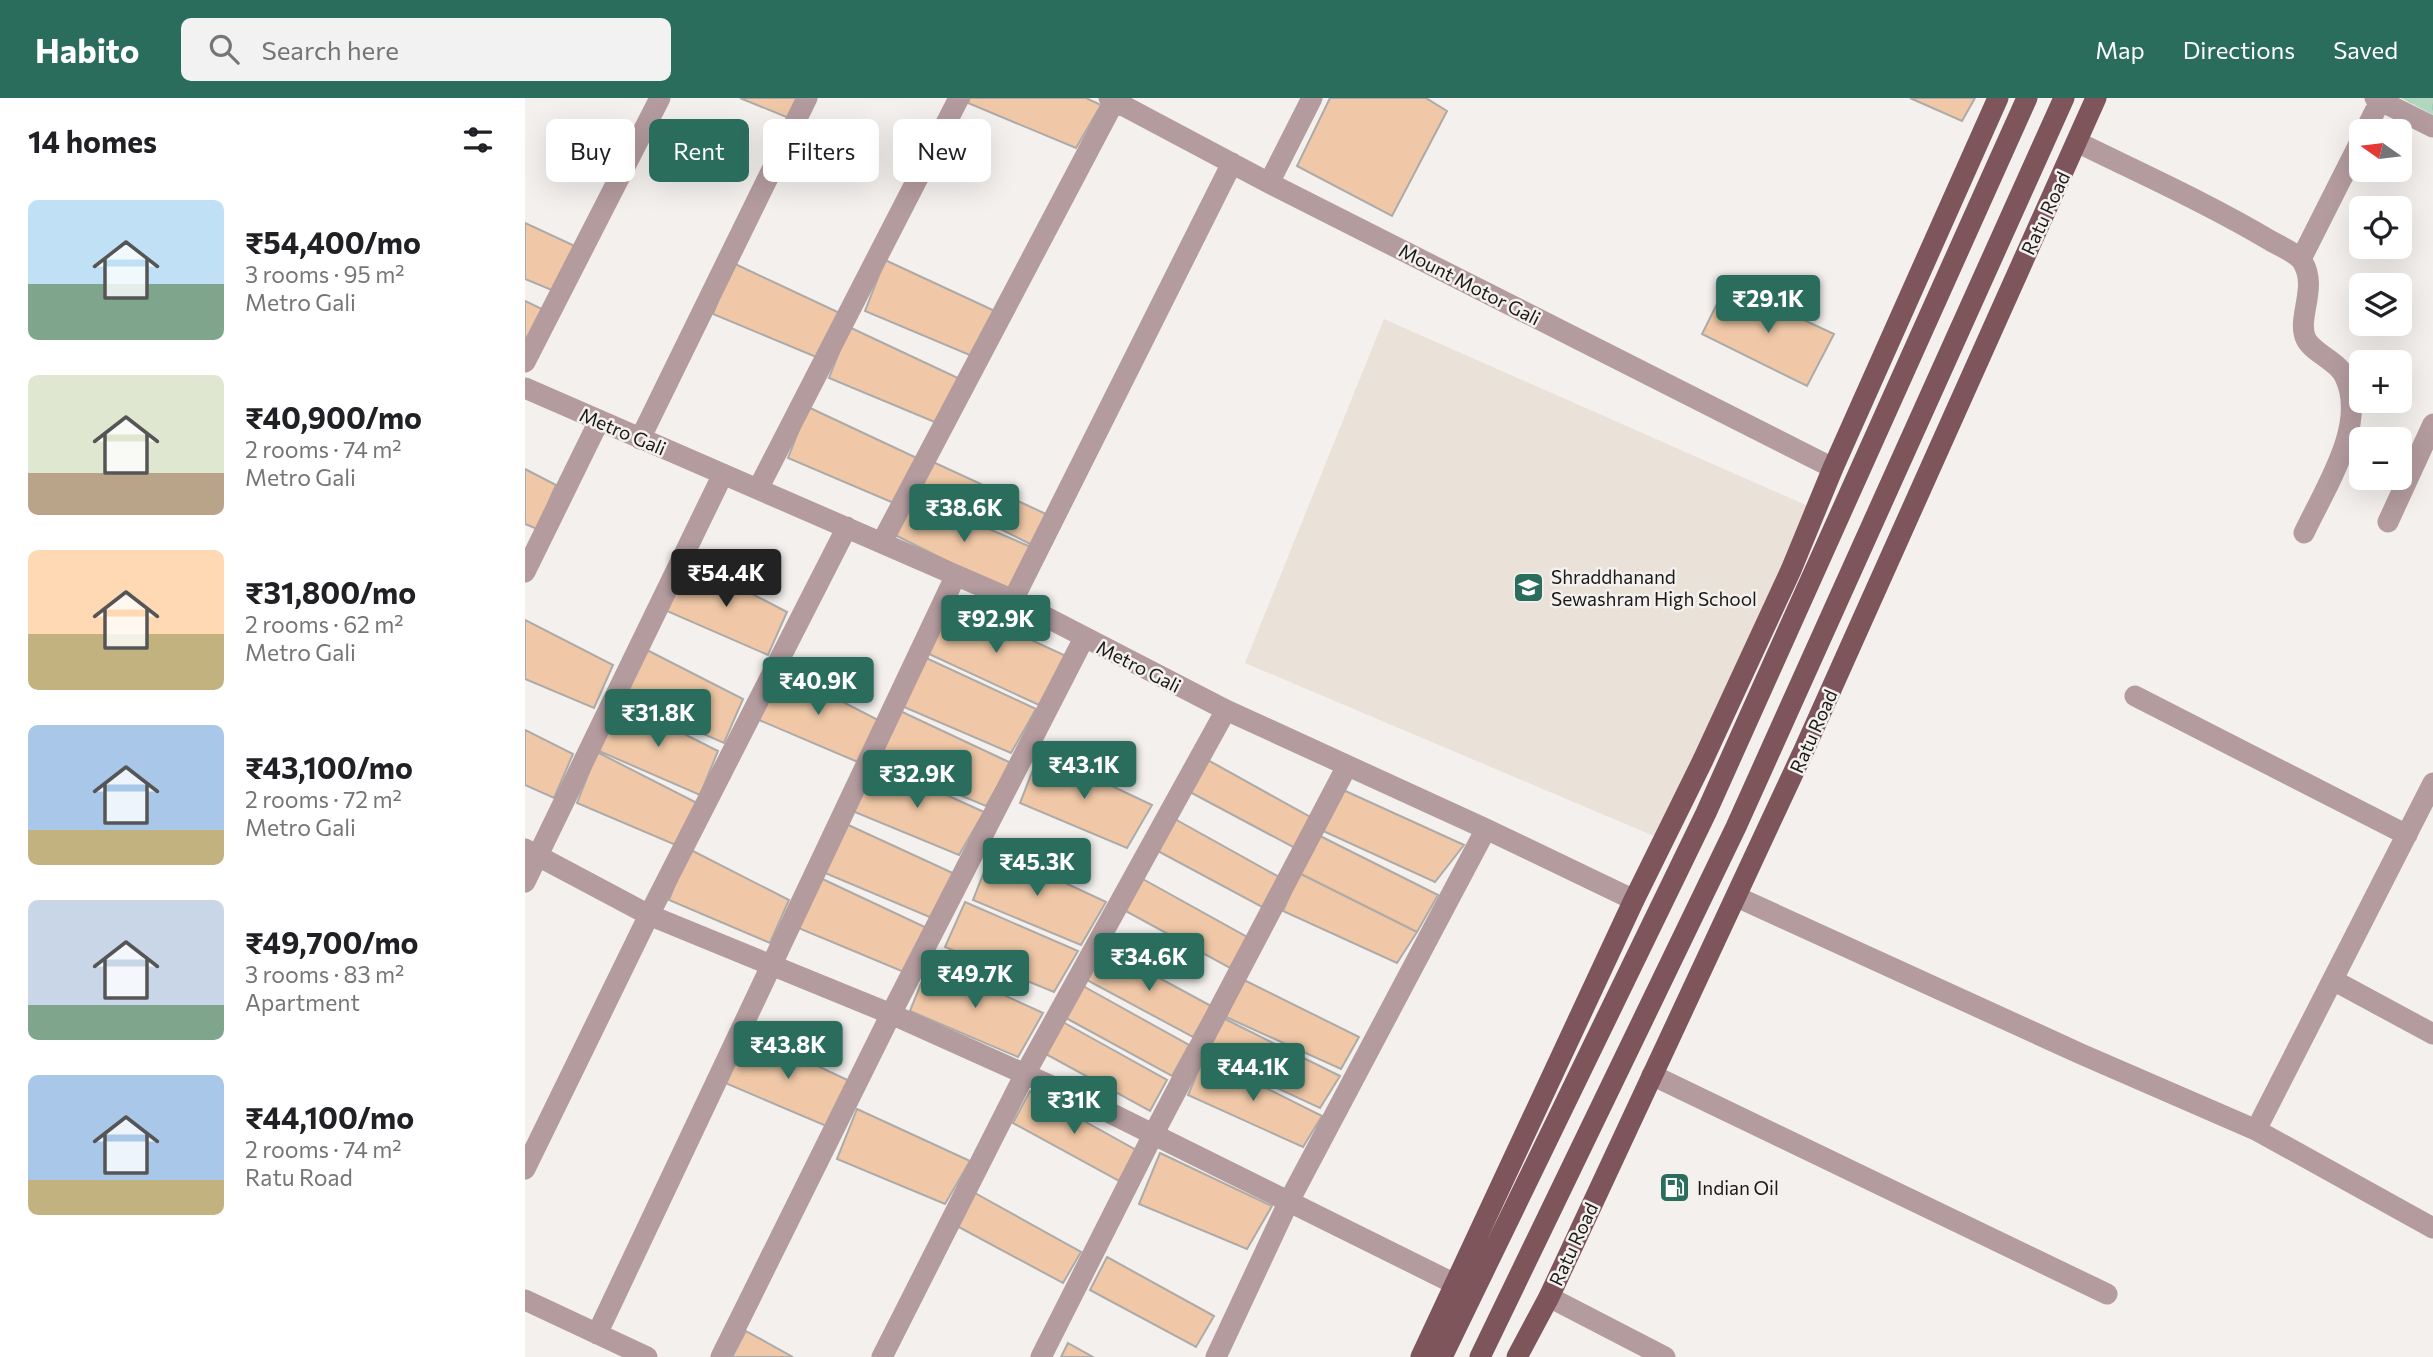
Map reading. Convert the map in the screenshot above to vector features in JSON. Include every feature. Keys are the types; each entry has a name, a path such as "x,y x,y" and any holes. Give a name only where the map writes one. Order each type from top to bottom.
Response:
{"main road":[{"path":"1421,1357 1791,570 1833,468 1999,98"},
{"path":"1442,1357 1706,813 2027,98"},
{"path":"1480,1357 1736,827 2064,98"},
{"name":"Ratu Road","path":"1517,1357 1549,1297 1737,897 2096,98"}],"street":[{"path":"525,362 660,98"},
{"path":"640,439 807,98"},
{"path":"758,489 958,98"},
{"path":"1269,183 1312,98"},
{"path":"882,542 1113,99"},
{"name":"Mount Motor Gali","path":"1113,99 1269,183 1833,468"},
{"path":"2370,119 2378,99 2433,127"},
{"path":"2077,142 2222,214 2301,259 2308,276 2304,329 2307,341 2343,372 2351,390 2353,417 2350,435 2304,533"},
{"path":"1013,600 1232,163"},
{"path":"2301,259 2349,164"},
{"name":"Metro Gali","path":"525,388 1013,600 1226,710 1634,900"},
{"path":"525,572 599,421"},
{"path":"2388,522 2433,424"},
{"path":"525,882 532,853 723,474"},
{"path":"525,1169 649,915 847,527"},
{"path":"597,1334 955,577"},
{"path":"721,1357 891,1014 1084,638"},
{"path":"2135,696 2407,835"},
{"path":"883,1357 1025,1074 1226,710"},
{"path":"1041,1357 1153,1135 1347,765"},
{"path":"2256,1130 2433,783"},
{"path":"1216,1357 1288,1203 1486,829"},
{"path":"532,853 649,915 891,1014 1025,1074 1455,1284"},
{"path":"1737,897 2256,1130 2433,1228"},
{"path":"2333,980 2433,1034"},
{"path":"1652,1074 2107,1294"},
{"path":"1549,1297 1665,1357"},
{"path":"525,1300 647,1357"}],"shaded area":[{"name":"Shraddhanand Sewashram High School","path":"1384,319 1817,510 1661,839 1245,663"}],"green space":[{"path":"2401,98 2433,98 2433,115"}],"building":[{"path":"740,98 801,98 789,118"},
{"path":"970,98 1086,98 1101,105 1076,148 968,103"},
{"path":"1330,98 1426,98 1447,111 1392,216 1297,166"},
{"path":"1910,98 1975,98 1962,121"},
{"path":"525,223 579,248 554,291 525,279"},
{"path":"885,260 997,312 972,356 865,311"},
{"path":"733,263 846,316 821,359 713,314"},
{"path":"1727,284 1834,334 1807,386 1702,334"},
{"path":"525,301 548,312 525,352"},
{"path":"849,327 962,380 937,423 829,378"},
{"path":"808,407 921,460 896,504 788,458"},
{"path":"933,462 1046,514 1036,547 917,487"},
{"path":"525,469 556,485 537,529 525,524"},
{"path":"914,497 1031,547 1011,593 893,534"},
{"path":"687,560 787,612 768,655 667,611"},
{"path":"953,604 1066,656 1039,705 927,653"},
{"path":"525,620 613,665 594,708 525,679"},
{"path":"643,648 743,699 724,743 623,699"},
{"path":"924,657 1036,709 1011,753 904,707"},
{"path":"779,669 878,720 860,763 759,720"},
{"path":"619,701 718,751 700,795 599,751"},
{"path":"898,710 1011,763 986,806 878,761"},
{"path":"525,730 573,754 554,798 525,785"},
{"path":"597,752 697,803 678,846 577,803"},
{"path":"1040,752 1152,805 1127,848 1020,803"},
{"path":"1206,759 1312,818 1295,848 1188,791"},
{"path":"876,763 984,812 959,855 850,810"},
{"path":"1341,789 1464,845 1435,882 1321,830"},
{"path":"1173,818 1279,877 1262,907 1156,850"},
{"path":"844,823 957,875 932,918 825,873"},
{"path":"1320,836 1438,895 1417,932 1299,873"},
{"path":"689,849 789,900 770,943 669,900"},
{"path":"993,849 1106,902 1081,945 973,900"},
{"path":"1299,873 1417,932 1397,963 1283,911"},
{"path":"816,876 929,929 904,972 796,927"},
{"path":"1141,878 1247,937 1230,968 1124,910"},
{"path":"965,902 1078,951 1054,992 945,947"},
{"path":"1104,948 1211,1006 1193,1037 1087,980"},
{"path":"930,961 1043,1013 1018,1057 910,1011"},
{"path":"1242,979 1359,1037 1341,1069 1226,1017"},
{"path":"1083,986 1189,1045 1172,1076 1066,1018"},
{"path":"1221,1017 1340,1076 1320,1108 1206,1055"},
{"path":"1061,1021 1167,1080 1150,1111 1044,1053"},
{"path":"743,1031 856,1084 831,1128 723,1082"},
{"path":"1204,1057 1322,1116 1303,1147 1188,1095"},
{"path":"1030,1091 1136,1150 1119,1181 1013,1123"},
{"path":"857,1109 970,1161 945,1204 837,1159"},
{"path":"1160,1153 1272,1206 1247,1249 1139,1204"},
{"path":"975,1193 1081,1252 1063,1283 957,1226"},
{"path":"1107,1257 1214,1316 1196,1347 1090,1290"},
{"path":"746,1331 793,1357 732,1357"},
{"path":"1068,1343 1093,1357 1061,1357"}],"place":[{"name":"Shraddhanand Sewashram High School","path":"1528,587"},
{"name":"Indian Oil","path":"1674,1187"}]}
